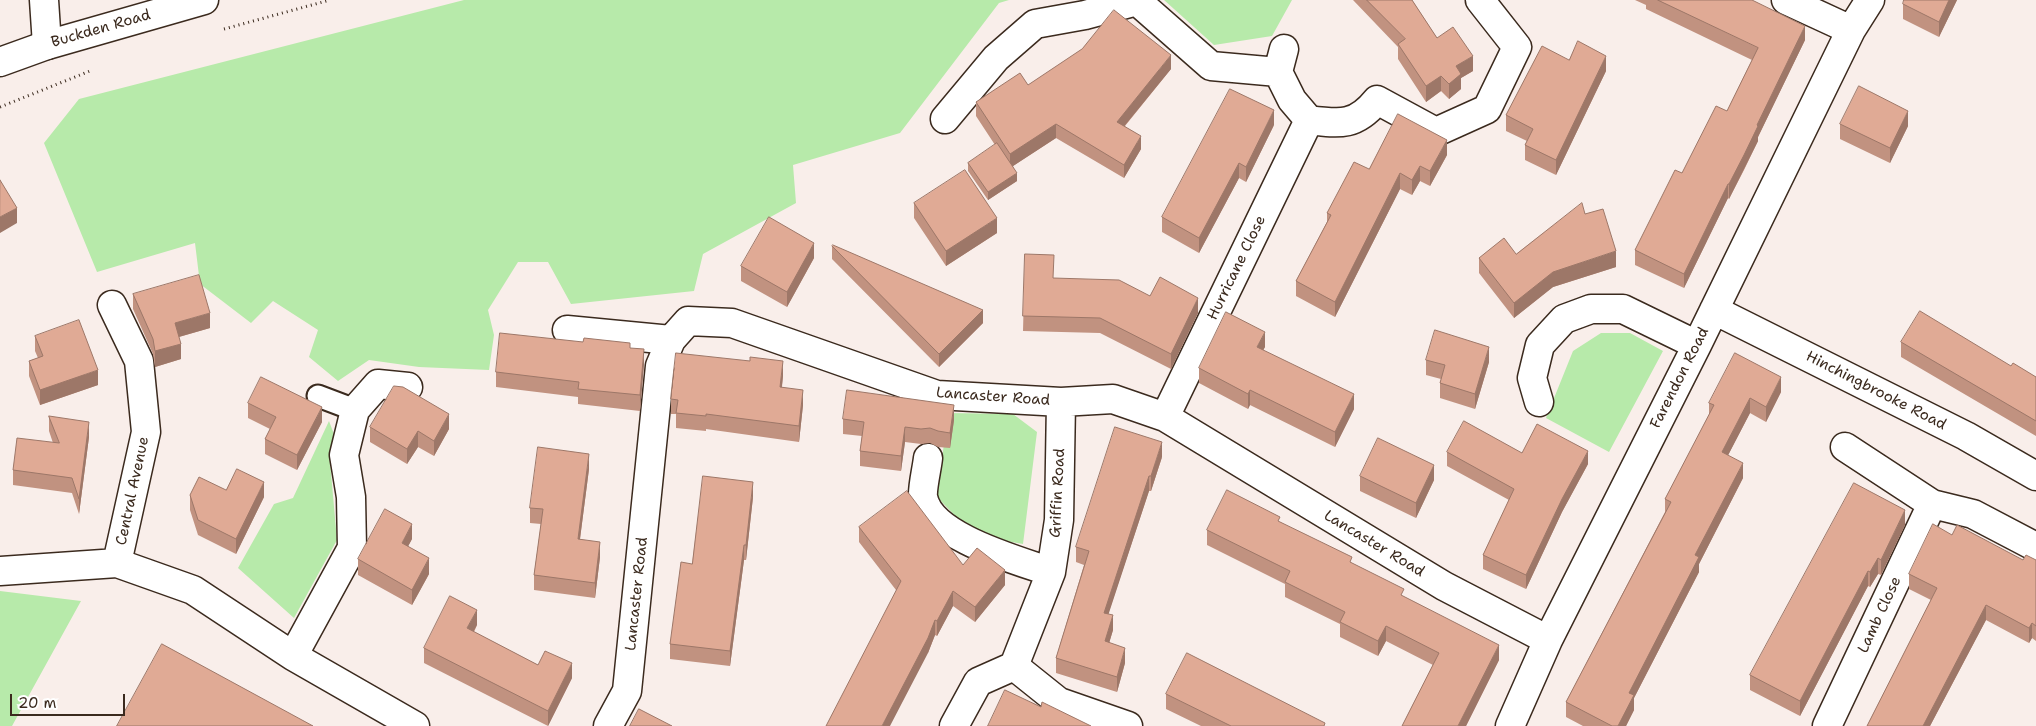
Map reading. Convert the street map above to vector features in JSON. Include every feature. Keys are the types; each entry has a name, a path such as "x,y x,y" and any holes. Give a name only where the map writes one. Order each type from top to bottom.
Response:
{"street":[{"path":"44,0 47,45"},
{"name":"Buckden Road","path":"0,62 47,45 204,0"},
{"path":"944,119 996,58 1035,24 1085,15 1137,1 1211,66 1281,60 1292,100 1309,120 1339,124 1366,114 1377,100 1436,132 1487,109 1517,47 1480,0"},
{"path":"1786,0 1851,30"},
{"name":"Farendon Road","path":"1511,726 1548,640 1697,345 1851,30 1870,0"},
{"name":"Hurricane Close","path":"1165,417 1309,120"},
{"name":"Central Avenue","path":"112,305 139,361 146,432 117,563"},
{"path":"1539,402 1532,378 1540,345 1564,319 1582,312 1591,309 1623,309 1697,345"},
{"name":"Hinchingbrooke Road","path":"1714,310 1966,436 2036,476"},
{"name":"Lancaster Road","path":"608,726 627,691 660,366 671,340 688,321 732,322 937,395 1061,402 1113,399 1165,417 1444,586 1548,640"},
{"path":"567,330 671,340"},
{"path":"293,656 352,548 351,497 344,456 355,410 378,384 408,387"},
{"name":"Griffin Road","path":"1014,666 1051,572 1059,520 1061,402"},
{"path":"1845,447 1932,504 1973,514 2036,547"},
{"path":"928,458 923,496 934,518 952,534 1015,560 1051,572"},
{"name":"Lamb Close","path":"1827,726 1932,504"},
{"name":"Central Avenue","path":"0,571 117,563 193,590 293,656 415,726"},
{"path":"954,726 978,682 1014,666 1059,702 1128,726"}],"lane":[{"path":"318,396 355,410"}],"green space":[{"path":"464,0 1009,0 999,3 900,133 793,165 796,203 703,254 694,291 571,304 548,262 518,262 488,310 494,335 489,370 419,367 369,360 338,381 309,357 318,330 273,301 251,323 200,284 195,243 97,272 44,143 79,99"},
{"path":"1164,0 1292,0 1272,36 1214,45"},
{"path":"1601,333 1630,333 1663,351 1609,452 1546,418 1573,351"},
{"path":"948,413 1013,414 1037,432 1023,544 989,538 963,524 937,497"},
{"path":"329,421 335,437 330,462 337,540 294,618 238,568 274,504 293,498"},
{"path":"0,591 81,601 12,726 0,726"}],"building":[{"path":"1367,0 1412,0 1437,38 1453,27 1473,56 1456,66 1461,74 1449,84 1441,76 1426,86 1398,44 1405,39"},
{"path":"1658,0 1752,0 1805,26 1744,155 1684,274 1635,250 1675,170 1682,173 1716,106 1727,111 1758,48"},
{"path":"1904,0 1949,0 1939,22 1903,4"},
{"path":"1114,10 1171,55 1117,122 1141,136 1124,165 1056,124 1010,154 976,102 1020,73 1028,85 1082,49"},
{"path":"1578,41 1606,56 1556,160 1525,145 1533,129 1506,115 1542,46 1569,60"},
{"path":"1859,86 1908,111 1890,148 1840,124"},
{"path":"1230,89 1274,110 1246,167 1239,163 1199,238 1162,217"},
{"path":"1398,114 1447,140 1430,171 1420,166 1412,180 1400,173 1335,302 1296,281 1331,215 1327,213 1354,162 1369,169"},
{"path":"997,143 1017,173 988,192 968,163"},
{"path":"965,170 997,218 946,251 914,203"},
{"path":"0,180 17,208 0,217"},
{"path":"1582,203 1585,214 1603,209 1616,251 1553,272 1514,303 1479,258 1504,238 1516,254"},
{"path":"769,217 814,243 787,292 741,266"},
{"path":"833,245 983,310 939,354"},
{"path":"1025,254 1054,255 1053,278 1119,280 1150,296 1160,277 1198,298 1171,354 1100,318 1023,316"},
{"path":"199,275 210,313 175,323 181,344 155,351 153,339 133,294"},
{"path":"1920,311 2011,366 2013,363 2036,377 2036,421 1901,342"},
{"path":"1226,312 1265,332 1257,347 1354,394 1335,432 1250,390 1248,394 1199,368"},
{"path":"79,320 98,370 40,390 29,361 43,356 35,336"},
{"path":"1435,330 1489,347 1475,394 1440,383 1445,365 1426,360"},
{"path":"500,333 583,342 584,338 630,343 630,348 644,349 640,395 578,389 579,382 496,372"},
{"path":"676,353 750,361 750,357 783,361 780,387 803,390 799,426 706,414 706,416 676,413 678,400 671,399"},
{"path":"1735,353 1781,377 1766,407 1750,398 1722,452 1743,463 1695,555 1699,557 1629,693 1634,695 1618,726 1612,726 1566,702 1671,502 1665,499 1714,405 1709,403"},
{"path":"261,377 322,407 297,455 265,439 276,417 248,403"},
{"path":"394,386 403,387 449,414 434,441 418,431 407,449 370,427"},
{"path":"847,390 954,405 950,433 930,428 905,427 901,456 860,451 864,422 843,419"},
{"path":"49,416 89,422 79,499 72,478 13,470 17,438 59,443"},
{"path":"1464,421 1522,453 1537,424 1588,451 1562,499 1526,575 1483,555 1514,489 1447,452"},
{"path":"1115,427 1162,442 1104,613 1113,615 1105,641 1125,648 1117,677 1056,658 1089,551 1076,547"},
{"path":"1378,438 1434,465 1416,503 1360,476"},
{"path":"538,447 589,454 578,539 600,542 595,583 534,575 543,509 530,508"},
{"path":"237,469 264,482 236,539 198,520 190,495 199,477 226,490"},
{"path":"703,476 753,482 746,545 744,545 730,651 670,644 681,562 692,564"},
{"path":"1854,483 1905,510 1881,560 1878,558 1870,572 1868,571 1800,701 1750,675"},
{"path":"1227,490 1280,517 1278,521 1352,557 1350,562 1404,589 1401,595 1499,645 1458,726 1402,726 1439,653 1386,626 1378,641 1340,622 1345,612 1285,582 1290,571 1207,530"},
{"path":"907,491 963,565 977,548 1005,570 975,607 953,591 937,621 935,620 928,638 882,726 826,726 901,581 859,527"},
{"path":"385,509 412,524 402,543 429,558 412,590 358,559"},
{"path":"1933,524 1952,535 1957,525 2023,560 2026,555 2036,560 2036,626 2032,623 2029,628 1986,605 1923,726 1867,726 1937,588 1909,574"},
{"path":"450,596 477,610 467,628 538,665 545,651 572,663 548,711 424,648"},
{"path":"162,644 313,726 117,726"},
{"path":"1187,653 1325,723 1324,726 1231,726 1166,694"},
{"path":"1005,690 1041,707 1042,702 1091,726 988,726"},
{"path":"639,709 672,726 630,726"}]}
